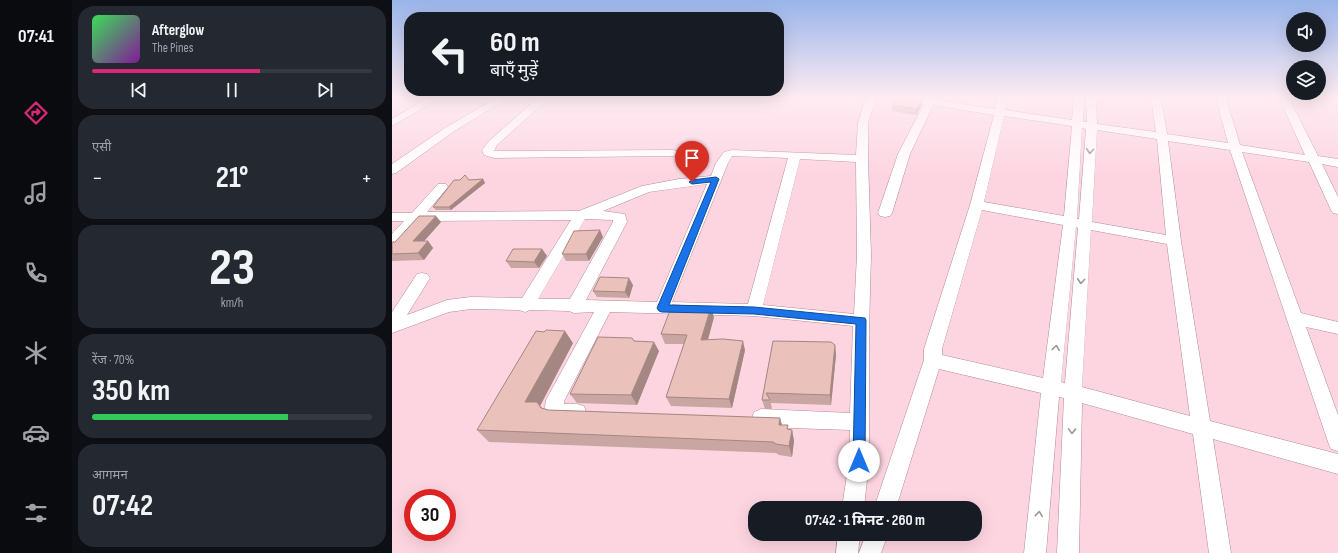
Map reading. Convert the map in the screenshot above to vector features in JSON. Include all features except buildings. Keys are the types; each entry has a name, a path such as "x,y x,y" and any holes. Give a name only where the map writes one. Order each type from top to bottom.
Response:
{"street":[{"path":"392,170 459,124"},
{"path":"515,124 493,143 488,150 488,153 494,155 673,153"},
{"path":"854,501 859,461 860,422 864,255 862,159 863,124"},
{"path":"885,213 904,154 919,124"},
{"path":"887,501 933,360 933,349 977,205 996,124"},
{"path":"1080,124 1338,163"},
{"path":"1160,124 1174,241 1203,429 1220,553"},
{"path":"1228,124 1235,148 1338,442"},
{"path":"1296,124 1338,210"},
{"path":"1068,553 1078,222 1085,125"},
{"path":"662,308 725,157 728,154 795,155 862,159"},
{"path":"754,310 795,155"},
{"path":"526,306 581,215 646,189 679,183 716,179"},
{"path":"392,243 442,187"},
{"path":"977,205 1078,222 1174,241"},
{"path":"392,217 581,215 620,217 620,222 574,307"},
{"path":"1035,553 1051,387 1078,222"},
{"path":"392,326 422,278"},
{"path":"392,326 447,306 460,304 754,310 862,320"},
{"path":"590,413 558,412 554,407 555,400 605,307"},
{"path":"1294,318 1338,328"},
{"path":"933,360 1073,392 1203,429 1338,464"},
{"path":"741,418 860,422"},
{"path":"847,553 849,541"},
{"path":"870,553 874,541"}],"route":[{"path":"692,182 716,179 662,308 754,310 862,320 859,461"}]}
